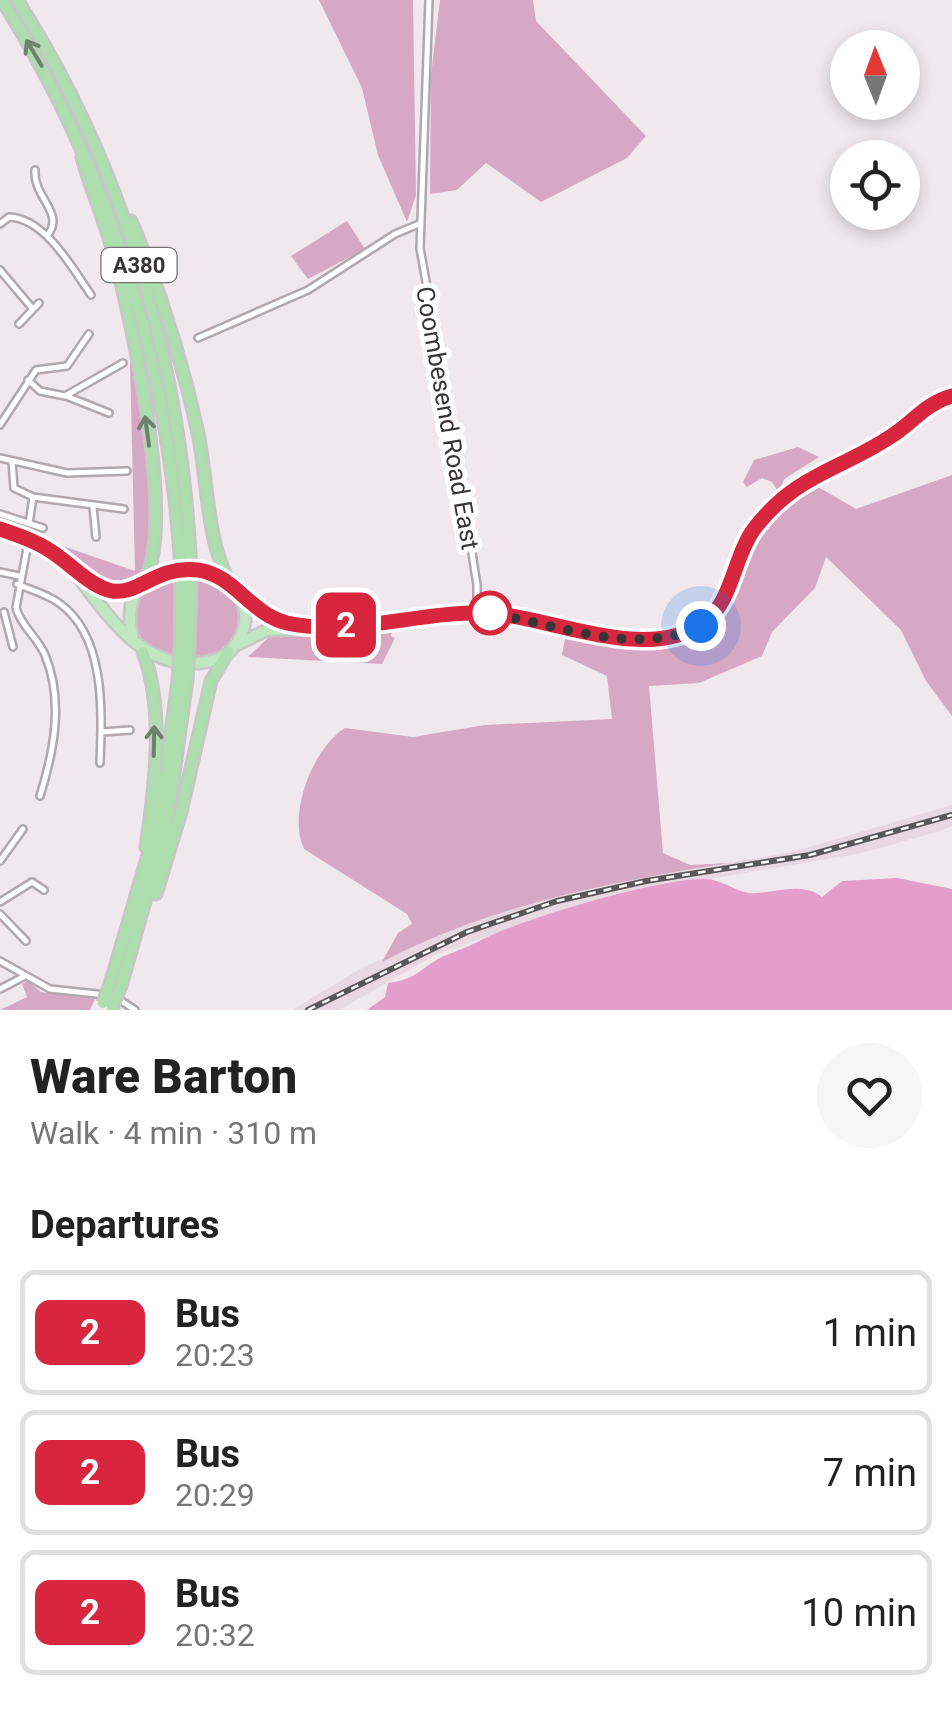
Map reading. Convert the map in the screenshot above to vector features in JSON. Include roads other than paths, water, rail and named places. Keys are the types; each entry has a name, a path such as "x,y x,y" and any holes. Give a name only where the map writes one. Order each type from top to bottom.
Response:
{"highway":[{"name":"A380","path":"2,0 72,122 108,207 144,320 168,434 185,553"},
{"name":"A380","path":"16,0 69,90 138,238 174,338 198,437 216,552 229,582"},
{"name":"A380","path":"72,122 112,248 136,353 155,528 154,559 142,584"},
{"name":"A380","path":"108,176 136,254 164,355 182,456 186,586 183,680 170,808 138,932"},
{"name":"A380","path":"106,1008 174,840 211,681 231,649"},
{"name":"A380","path":"136,907 153,756 154,685 143,652"},
{"name":"A380","path":"116,983 160,814 183,680"}],"main road":[{"path":"64,560 143,652 166,662 193,664 267,630 476,612 582,634 671,636 701,626 718,608 745,544 777,500 810,476 893,436 922,408 952,396"},
{"path":"0,529 29,540 110,590 142,584 169,570 195,570 229,582 238,593 279,620 324,627"},
{"path":"133,640 128,611 142,584"},
{"path":"231,649 243,618 238,593"}],"street":[{"name":"Coombesend Road East","path":"429,0 419,224 422,266 477,586 476,612"},
{"path":"35,170 34,179 54,214 54,225 46,236"},
{"path":"25,180 34,179"},
{"path":"0,224 10,217 20,218 46,236 90,295"},
{"path":"198,338 299,294 395,234 419,224"},
{"path":"1,274 35,305 19,324"},
{"path":"74,288 82,282"},
{"path":"0,426 36,370 67,366 88,334"},
{"path":"66,396 124,363"},
{"path":"28,380 40,391 66,396 109,413"},
{"path":"0,458 67,472 127,471"},
{"path":"12,461 14,488 34,496 124,509"},
{"path":"30,524 34,496"},
{"path":"93,507 96,537"},
{"path":"0,514 43,528"},
{"path":"29,540 18,580 16,608 46,658 54,696 53,748 40,796"},
{"path":"0,572 60,604 83,633 96,668 102,732 100,763"},
{"path":"12,647 2,612 16,608"},
{"path":"102,732 130,730"},
{"path":"0,861 24,829"},
{"path":"0,847 8,852"},
{"path":"34,875 44,890"},
{"path":"0,902 32,882 38,883"},
{"path":"0,914 26,941"},
{"path":"0,960 50,989 86,990 124,1000 135,1010"},
{"path":"0,989 25,976"}],"railway":[{"path":"308,1010 467,932 557,901 646,881 810,855 952,815"}]}
